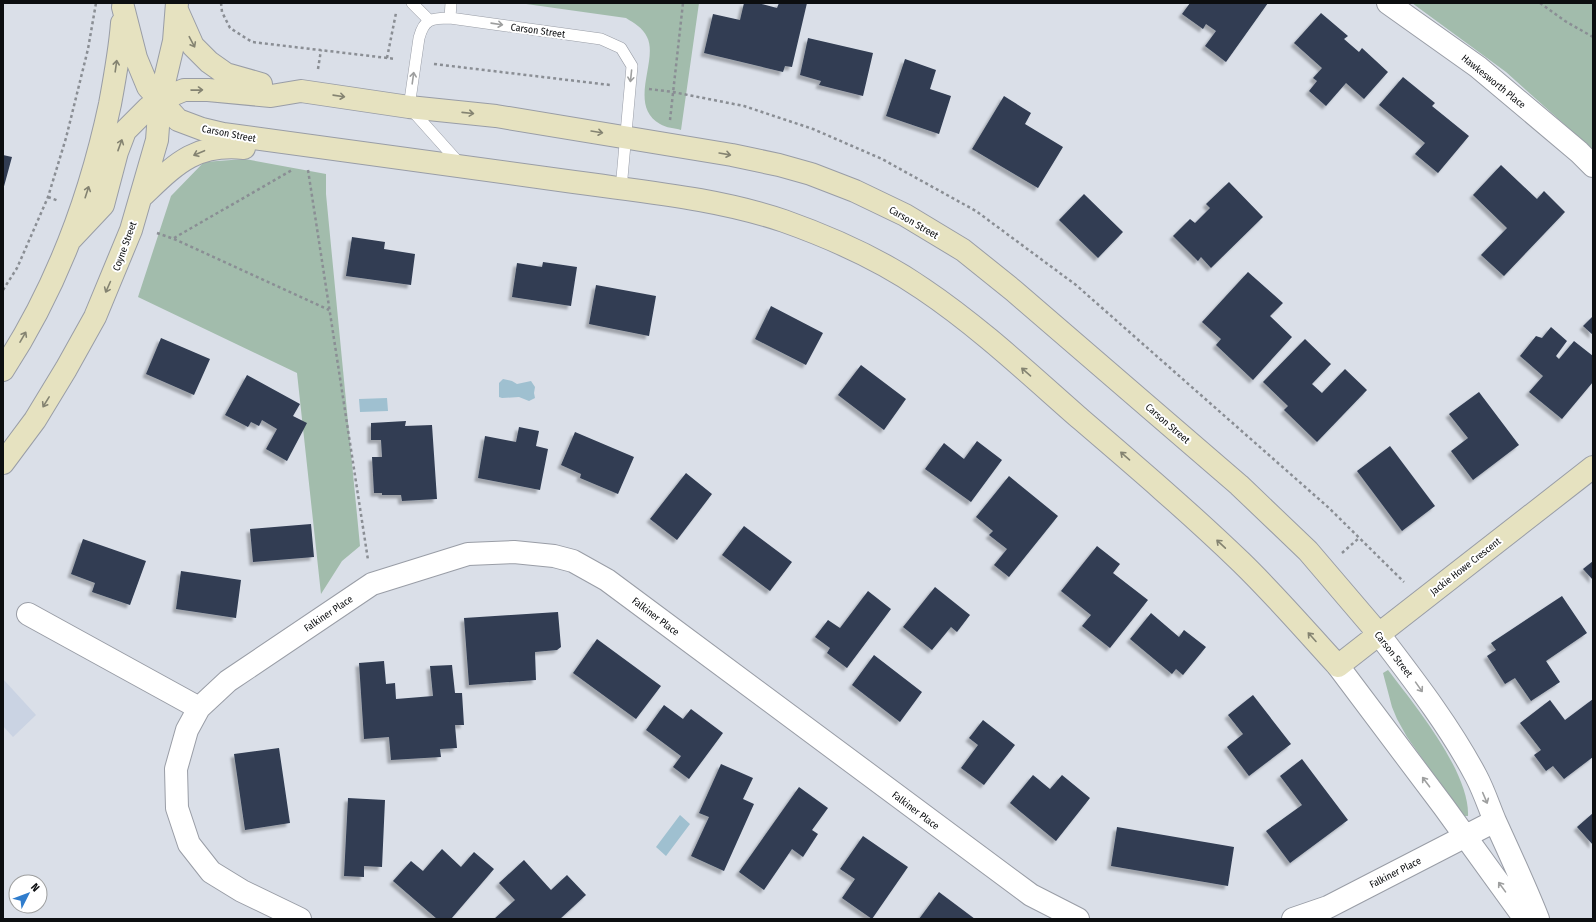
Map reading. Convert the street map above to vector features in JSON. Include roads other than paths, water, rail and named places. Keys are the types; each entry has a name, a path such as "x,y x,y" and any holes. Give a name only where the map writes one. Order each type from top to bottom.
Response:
{"street":[{"name":"Hawkesworth Place","path":"1388,3 1478,67 1593,166"},
{"path":"71,239 103,205 117,152 125,131 148,108 160,100 148,87 136,58 123,5"},
{"path":"3,370 46,295 71,239 94,169 105,124 122,31 123,5"},
{"path":"176,5 193,46 226,74 260,84 301,91"},
{"name":"Coyne Street","path":"3,463 34,420 66,369 95,316 131,230 157,140 160,100 174,41 176,5"},
{"name":"Carson Street","path":"1525,919 1338,666 1246,567 1182,507 1004,352 967,321 921,287 832,239 735,206 462,166 223,134 202,129 178,120 160,100 184,90 208,90 271,96 301,91 496,116 668,143 779,165 811,174 855,191 905,215 963,250 1014,291 1239,485 1308,551 1378,634 1416,683 1452,734 1477,777 1495,821 1521,876 1538,919"},
{"path":"140,198 173,167 188,157 206,150 220,147 278,151 291,144"},
{"name":"Jackie Howe Crescent","path":"1338,666 1593,466"},
{"name":"Falkiner Place","path":"300,919 242,891 211,872 189,844 177,808 176,769 187,730 199,708 228,681 372,584 468,554 514,552 554,556 573,561 607,580 1031,895 1078,919"},
{"path":"28,614 199,708"},
{"name":"Falkiner Place","path":"1293,919 1328,906 1495,821"}],"lane":[{"path":"412,3 429,20 422,27 419,38 409,106 462,166"},
{"path":"450,18 451,3"},
{"name":"Carson Street","path":"429,20 450,18 601,39 621,48 632,66 621,189"}]}
